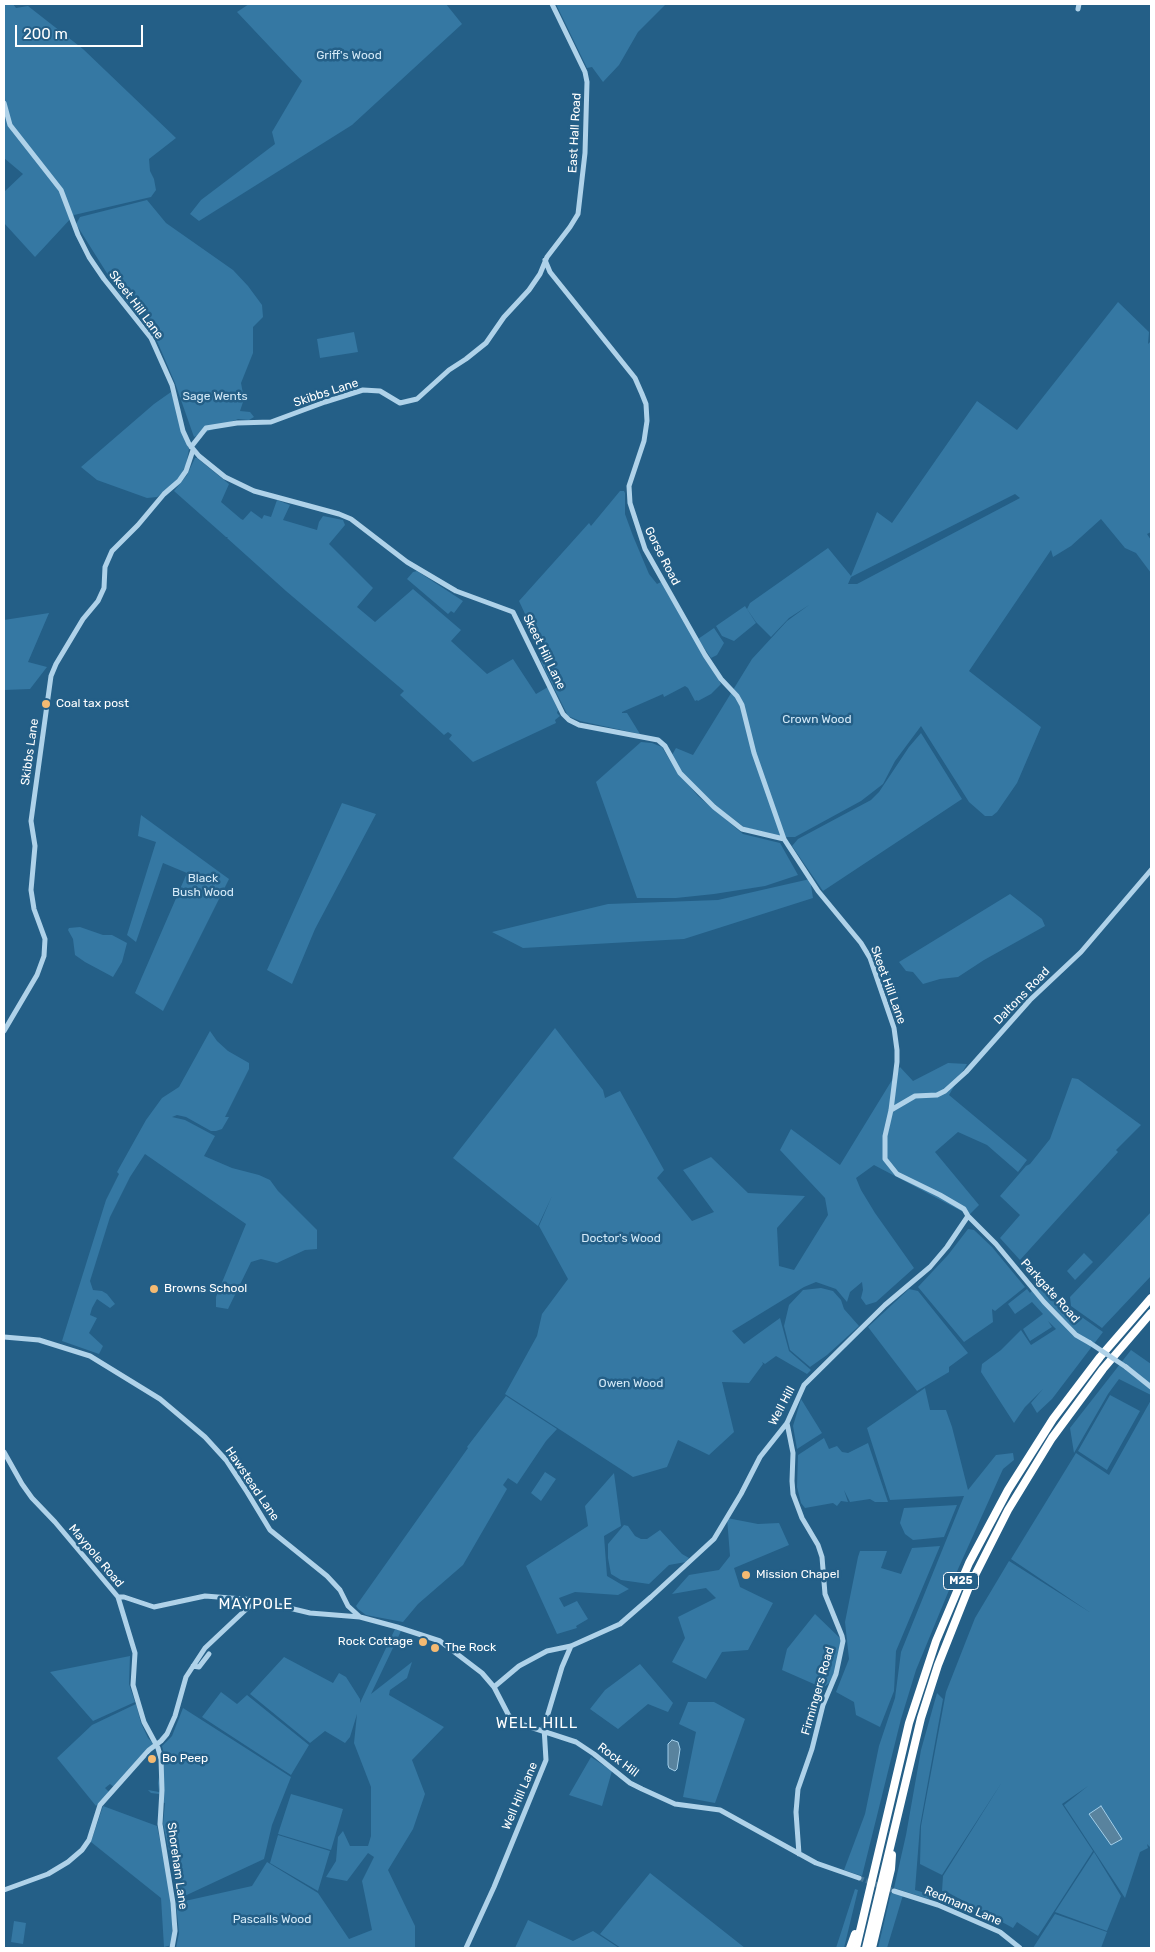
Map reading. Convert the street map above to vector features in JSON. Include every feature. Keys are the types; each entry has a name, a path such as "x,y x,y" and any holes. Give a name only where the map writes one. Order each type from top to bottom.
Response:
{"highway":[{"name":"M25","path":"856,1948 912,1714 936,1641 969,1563 1008,1490 1053,1419 1100,1357 1151,1298"},
{"name":"M25","path":"866,1948 911,1754 929,1692 958,1613 981,1561 1017,1494 1052,1438 1103,1369 1151,1313"},
{"name":"M25","path":"872,1948 891,1869 892,1838"},
{"name":"M25","path":"850,1948 866,1909"}],"street":[{"name":"East Hall Road","path":"545,260 578,214 586,136 587,82 585,72 552,4"},
{"name":"Skeet Hill Lane","path":"4,103 10,124 61,190 75,228 89,257 151,338 169,377 182,432 192,448 230,480 269,496 339,514 351,519 407,562 456,591 513,612 564,714 569,720 579,725 658,740 665,746 680,773 714,807 742,829 784,839 818,891 861,943 870,958 894,1028 898,1062 891,1110"},
{"name":"Gorse Road","path":"545,260 549,270 635,378 642,394 646,404 647,421 644,441 629,486 630,503 636,527 655,567 705,655 742,705 754,753 784,839"},
{"name":"Skibbs Lane","path":"4,1031 37,974 44,956 45,939 34,909 31,890 35,846 31,821 52,676 56,664 83,619 98,601 104,588 105,567 109,555 186,472 192,448 206,428 222,424 260,424 277,420 363,390 380,391 400,403 417,399 449,370 486,343 504,316 529,290 540,274 545,260"},
{"name":"Skibbs Lane","path":"540,274 549,270"},
{"name":"Daltons Road","path":"891,1110 915,1096 937,1095 945,1091 1030,1000 1081,952 1151,870"},
{"path":"891,1110 885,1136 885,1159 897,1174 964,1209 968,1216"},
{"name":"Parkgate Road","path":"968,1216 996,1244 1044,1302 1076,1335 1126,1367 1151,1387"},
{"name":"Well Hill","path":"494,1687 519,1666 547,1651 571,1646 620,1624 714,1539 741,1494 760,1457 787,1423 804,1385 885,1305 930,1267 947,1247 968,1216"},
{"name":"Hawstead Lane","path":"4,1337 32,1339 90,1356 160,1399 205,1437 226,1460 248,1492 270,1530 327,1576 340,1590 348,1606 360,1618"},
{"name":"Firmingers Road","path":"787,1423 793,1452 793,1494 802,1518 818,1545 822,1557 825,1594 843,1641 836,1674 823,1705 812,1749 798,1789 796,1812 799,1854"},
{"name":"Maypole Road","path":"4,1452 32,1498 55,1522 118,1597 135,1654 134,1685 144,1722 156,1744"},
{"name":"Rock Hill","path":"118,1597 124,1597 154,1607 205,1596 256,1600 310,1613 360,1618 397,1627 445,1644 482,1673 494,1687 510,1716 521,1724 576,1742 636,1786 675,1804 725,1812 816,1863 859,1878"},
{"path":"4,1890 48,1874 78,1854 89,1840 100,1806 148,1750 165,1736 171,1727 181,1689 205,1648 256,1600"},
{"name":"Well Hill Lane","path":"466,1948 494,1887 546,1760 544,1732 562,1667 571,1646"},
{"path":"193,1666 199,1668 209,1654"},
{"name":"Shoreham Lane","path":"156,1744 162,1763 160,1824 173,1903 175,1930 172,1948"},
{"name":"Redmans Lane","path":"894,1891 938,1904 1000,1932 1020,1948"}],"green space":[{"path":"4,4 13,4 16,8 28,6 83,49 176,138 149,159 150,171 156,190 151,197 74,215 35,257 4,223 4,192 23,174 4,158"},
{"name":"Griff's Wood","path":"249,4 446,4 462,24 352,125 199,221 190,214 201,200 275,144 272,132 302,81 237,12"},
{"path":"556,4 666,4 638,32 619,65 603,82 592,67 587,68"},
{"name":"Sage Wents","path":"147,200 166,223 233,270 262,305 263,317 253,327 253,353 241,383 244,399 240,411 250,412 254,417 249,420 238,419 194,437 175,383 154,334 120,294 76,224 80,217"},
{"name":"Crown Wood","path":"1118,302 1149,332 1148,344 1151,341 1151,532 1147,534 1151,540 1151,573 1136,553 1125,548 1101,519 1071,546 1053,557 1051,550 969,671 1041,727 1017,783 997,812 992,816 985,816 969,802 921,726 895,761 883,784 861,801 795,837 781,837 744,827 715,805 681,772 672,755 676,748 693,755 752,659 787,621 809,605 789,618 771,637 756,622 747,609 750,603 828,548 851,576 877,512 892,523 977,401 1017,430","holes":["1015,494 1020,498 857,584 848,584 851,577"]},
{"path":"354,332 358,352 320,358 317,339"},
{"path":"171,392 189,449 186,465 172,485 157,497 147,498 97,480 81,467 154,404"},
{"path":"195,458 229,484 221,502 243,520 251,511 262,519 264,515 271,517 277,500 290,505 283,520 317,530 323,516 343,520 345,525 329,544 373,588 357,607 375,622 413,589 461,630 451,641 487,674 513,659 536,694 548,687 558,710 557,713 560,716 555,720 556,723 473,762 449,739 452,735 448,732 444,735 400,695 404,691 286,591 228,537 174,491 187,475"},
{"path":"620,491 625,493 625,514 649,574 657,584 661,582 721,684 711,694 698,701 695,701 685,686 664,697 663,694 622,712 627,713 640,734 580,721 568,716 541,662 545,657 519,601 589,523 591,526"},
{"path":"417,571 463,601 454,613 451,611 448,614 407,579 413,572"},
{"path":"745,606 756,623 734,641 722,636 716,626"},
{"path":"49,613 28,662 47,667 30,689 4,690 4,620"},
{"path":"714,628 724,643 717,655 711,658 698,639"},
{"path":"921,733 962,799 823,891 792,846 798,839 871,800 879,792 909,747"},
{"path":"641,742 652,743 662,747 675,769 698,796 743,834 780,843 798,875 765,886 714,894 676,898 637,898 596,782"},
{"path":"342,803 376,814 315,929 292,984 267,970"},
{"name":"Black Bush Wood","path":"141,815 229,879 163,1011 135,993 187,873 163,863 136,942 127,935 156,842 138,836"},
{"path":"810,879 813,898 684,939 523,948 492,932 608,904 718,900"},
{"path":"1010,894 1042,919 1045,926 984,960 958,977 940,979 923,984 913,972 906,971 899,962"},
{"path":"80,927 103,935 112,935 127,943 122,962 113,977 75,955 73,939 68,930 69,928"},
{"path":"888,970 899,993 887,998 878,975"},
{"path":"555,1028 603,1090 605,1098 620,1091 664,1170 657,1178 692,1221 714,1212 683,1170 711,1157 748,1193 805,1196 777,1228 779,1266 794,1270 828,1215 825,1198 780,1150 791,1129 840,1165 900,1067 913,1081 948,1063 967,1064 949,1095 1027,1160 1018,1172 987,1145 958,1132 935,1152 979,1205 969,1215 874,1165 856,1178 875,1213 914,1268 876,1302 866,1305 861,1298 862,1282 850,1292 847,1302 836,1289 816,1282 804,1287 732,1331 744,1344 780,1318 789,1351 811,1370 807,1374 776,1356 765,1364 762,1362 763,1364 749,1383 722,1382 734,1432 709,1455 678,1440 667,1467 633,1477 505,1394 537,1336 542,1314 568,1279 539,1226 552,1196 538,1226 453,1158"},
{"path":"210,1031 228,1051 249,1063 249,1069 225,1117 229,1117 222,1129 211,1131 186,1117 177,1115 172,1117 185,1120 215,1136 204,1156 232,1168 270,1180 278,1191 317,1230 317,1249 305,1250 277,1263 261,1259 251,1262 228,1309 216,1307 216,1297 246,1224 145,1154 130,1177 110,1217 90,1281 93,1290 102,1291 107,1294 115,1304 110,1308 97,1299 90,1315 97,1318 89,1333 103,1346 99,1354 62,1341 106,1200 119,1174 117,1172 146,1120 162,1098 179,1087"},
{"path":"1072,1078 1078,1079 1141,1125 1116,1150 1118,1152 1020,1260 1000,1238 1020,1215 1000,1196 1050,1139"},
{"path":"1151,1212 1151,1276 1102,1328 1071,1306 1070,1297"},
{"path":"968,1229 974,1230 992,1247 1025,1287 995,1311 992,1309 993,1322 964,1342 918,1287 948,1255"},
{"path":"1084,1253 1093,1262 1075,1280 1067,1271"},
{"path":"1043,1277 1066,1306 1103,1332 1052,1399 1037,1413 1031,1403 1043,1389 1025,1407 1014,1423 981,1372 982,1364 1001,1350 1021,1330 1031,1345 1056,1329 1048,1321 1052,1327 1030,1341 1023,1329 1043,1314 1032,1302 1015,1314 1008,1304 1027,1289 1030,1293"},
{"path":"821,1288 833,1291 841,1300 844,1309 859,1326 827,1355 810,1367 790,1350 784,1326 789,1305 803,1290"},
{"path":"909,1289 918,1291 968,1353 949,1367 949,1372 917,1391 868,1327"},
{"path":"1131,1350 1151,1364 1151,1395 1119,1379 1108,1394 1074,1453 1070,1428"},
{"path":"925,1388 930,1410 946,1410 968,1490 996,1455 1013,1453 1014,1460 1003,1469 954,1578 916,1670 901,1719 862,1876 844,1870 865,1814 879,1746 895,1698 901,1652 964,1496 890,1500 867,1428"},
{"path":"1110,1395 1140,1411 1107,1470 1078,1451"},
{"path":"506,1396 557,1429 546,1441 517,1484 508,1478 503,1485 507,1489 463,1565 418,1604 403,1622 366,1615 356,1606 467,1447"},
{"path":"801,1399 822,1433 797,1449 793,1426"},
{"path":"1151,1400 1151,1848 1147,1844 1148,1848 1140,1852 1125,1898 1064,1805 1088,1786 1062,1804 1093,1851 1038,1936 1017,1922 1013,1928 942,1891 943,1876 1002,1782 942,1875 920,1864 921,1826 946,1692 975,1618 1009,1561 1091,1613 1011,1559 1076,1453 1109,1475"},
{"path":"824,1438 829,1449 837,1446 842,1452 848,1453 868,1443 888,1502 875,1502 870,1499 850,1502 844,1490 848,1502 841,1501 837,1506 833,1503 805,1508 801,1503 797,1487 798,1455"},
{"path":"545,1472 556,1479 541,1501 531,1493"},
{"path":"614,1473 621,1526 604,1536 607,1576 629,1589 618,1595 575,1592 559,1598 564,1607 577,1601 588,1619 576,1626 577,1628 557,1634 526,1566 588,1526 585,1506"},
{"path":"957,1505 944,1537 913,1540 905,1534 900,1523 904,1508"},
{"path":"727,1518 758,1524 779,1523 789,1545 734,1568 740,1587 773,1603 748,1650 722,1652 706,1679 672,1662 685,1638 678,1617 716,1598 706,1588 672,1594 689,1575 719,1570 730,1556"},
{"path":"624,1525 628,1526 635,1536 641,1539 647,1539 660,1530 682,1554 689,1558 686,1562 669,1565 649,1584 621,1580 611,1574 608,1544"},
{"path":"940,1546 896,1651 894,1691 880,1727 856,1715 854,1702 836,1692 849,1659 845,1622 858,1557 860,1551 887,1551 881,1568 901,1574 912,1548"},
{"path":"815,1614 843,1641 833,1680 823,1688 782,1670 787,1649"},
{"name":"Pascalls Wood","path":"395,1629 401,1631 371,1694 412,1662 407,1678 390,1690 389,1695 444,1727 412,1760 425,1794 413,1829 388,1870 415,1926 415,1948 176,1948 179,1933 176,1903 252,1886 267,1862 318,1893 349,1939 372,1930 362,1881 374,1857 368,1853 347,1881 326,1877 336,1861 338,1837 343,1831 350,1846 368,1846 371,1836 371,1787 354,1743 357,1714 350,1737 345,1743 325,1731 310,1743 250,1694 284,1657 333,1683 339,1673 346,1677 360,1699 360,1703"},
{"path":"130,1656 129,1684 135,1702 93,1721 50,1672"},
{"path":"640,1664 673,1703 668,1712 648,1704 618,1729 590,1709 605,1690"},
{"path":"221,1692 237,1704 247,1695 309,1745 291,1775 202,1717"},
{"path":"937,1693 943,1699 920,1826 915,1890 929,1894 929,1899 894,1888 906,1835 921,1750"},
{"path":"688,1702 714,1702 745,1719 715,1803 683,1797 696,1732 679,1724"},
{"path":"136,1704 141,1723 148,1738 153,1743 114,1787 110,1784 105,1788 109,1792 96,1806 57,1758 92,1725"},
{"path":"183,1708 291,1777 272,1825 264,1859 176,1900 174,1874 163,1824 165,1803 161,1802 159,1794 151,1793 148,1790 159,1792 158,1783 161,1765 164,1760 166,1762 162,1746 172,1736"},
{"path":"591,1757 612,1771 602,1806 569,1795"},
{"path":"291,1794 343,1809 331,1850 278,1834"},
{"path":"103,1806 157,1826 168,1879 172,1915 172,1945 164,1947 161,1898 91,1842"},
{"path":"278,1835 330,1851 318,1891 270,1863"},
{"path":"1094,1852 1121,1896 1107,1931 1055,1912"},
{"path":"650,1873 745,1948 621,1948 600,1934"},
{"path":"855,1889 858,1890 844,1948 836,1948"},
{"path":"891,1893 903,1895 887,1948 878,1948"},
{"path":"1055,1914 1107,1932 1101,1948 1033,1948"},
{"path":"528,1920 573,1941 593,1931 619,1948 515,1948"},
{"path":"14,1921 26,1923 23,1944 11,1942"}],"shaded area":[{"path":"672,1740 678,1742 680,1749 677,1769 675,1771 669,1768 668,1765 668,1744"},
{"path":"1101,1806 1122,1839 1111,1845 1089,1814"}],"tunnel":[{"path":"859,1878 894,1891"}],"place":[{"name":"Coal tax post","path":"46,704"},
{"name":"Browns School","path":"154,1289"},
{"name":"Mission Chapel","path":"746,1575"},
{"name":"Rock Cottage","path":"423,1642"},
{"name":"The Rock","path":"435,1648"},
{"name":"Bo Peep","path":"152,1759"}],"district":[{"name":"MAYPOLE","path":"256,1605"},
{"name":"WELL HILL","path":"537,1724"}],"park label":[{"name":"Doctor's Wood","path":"621,1239"},
{"name":"Owen Wood","path":"631,1384"}]}
